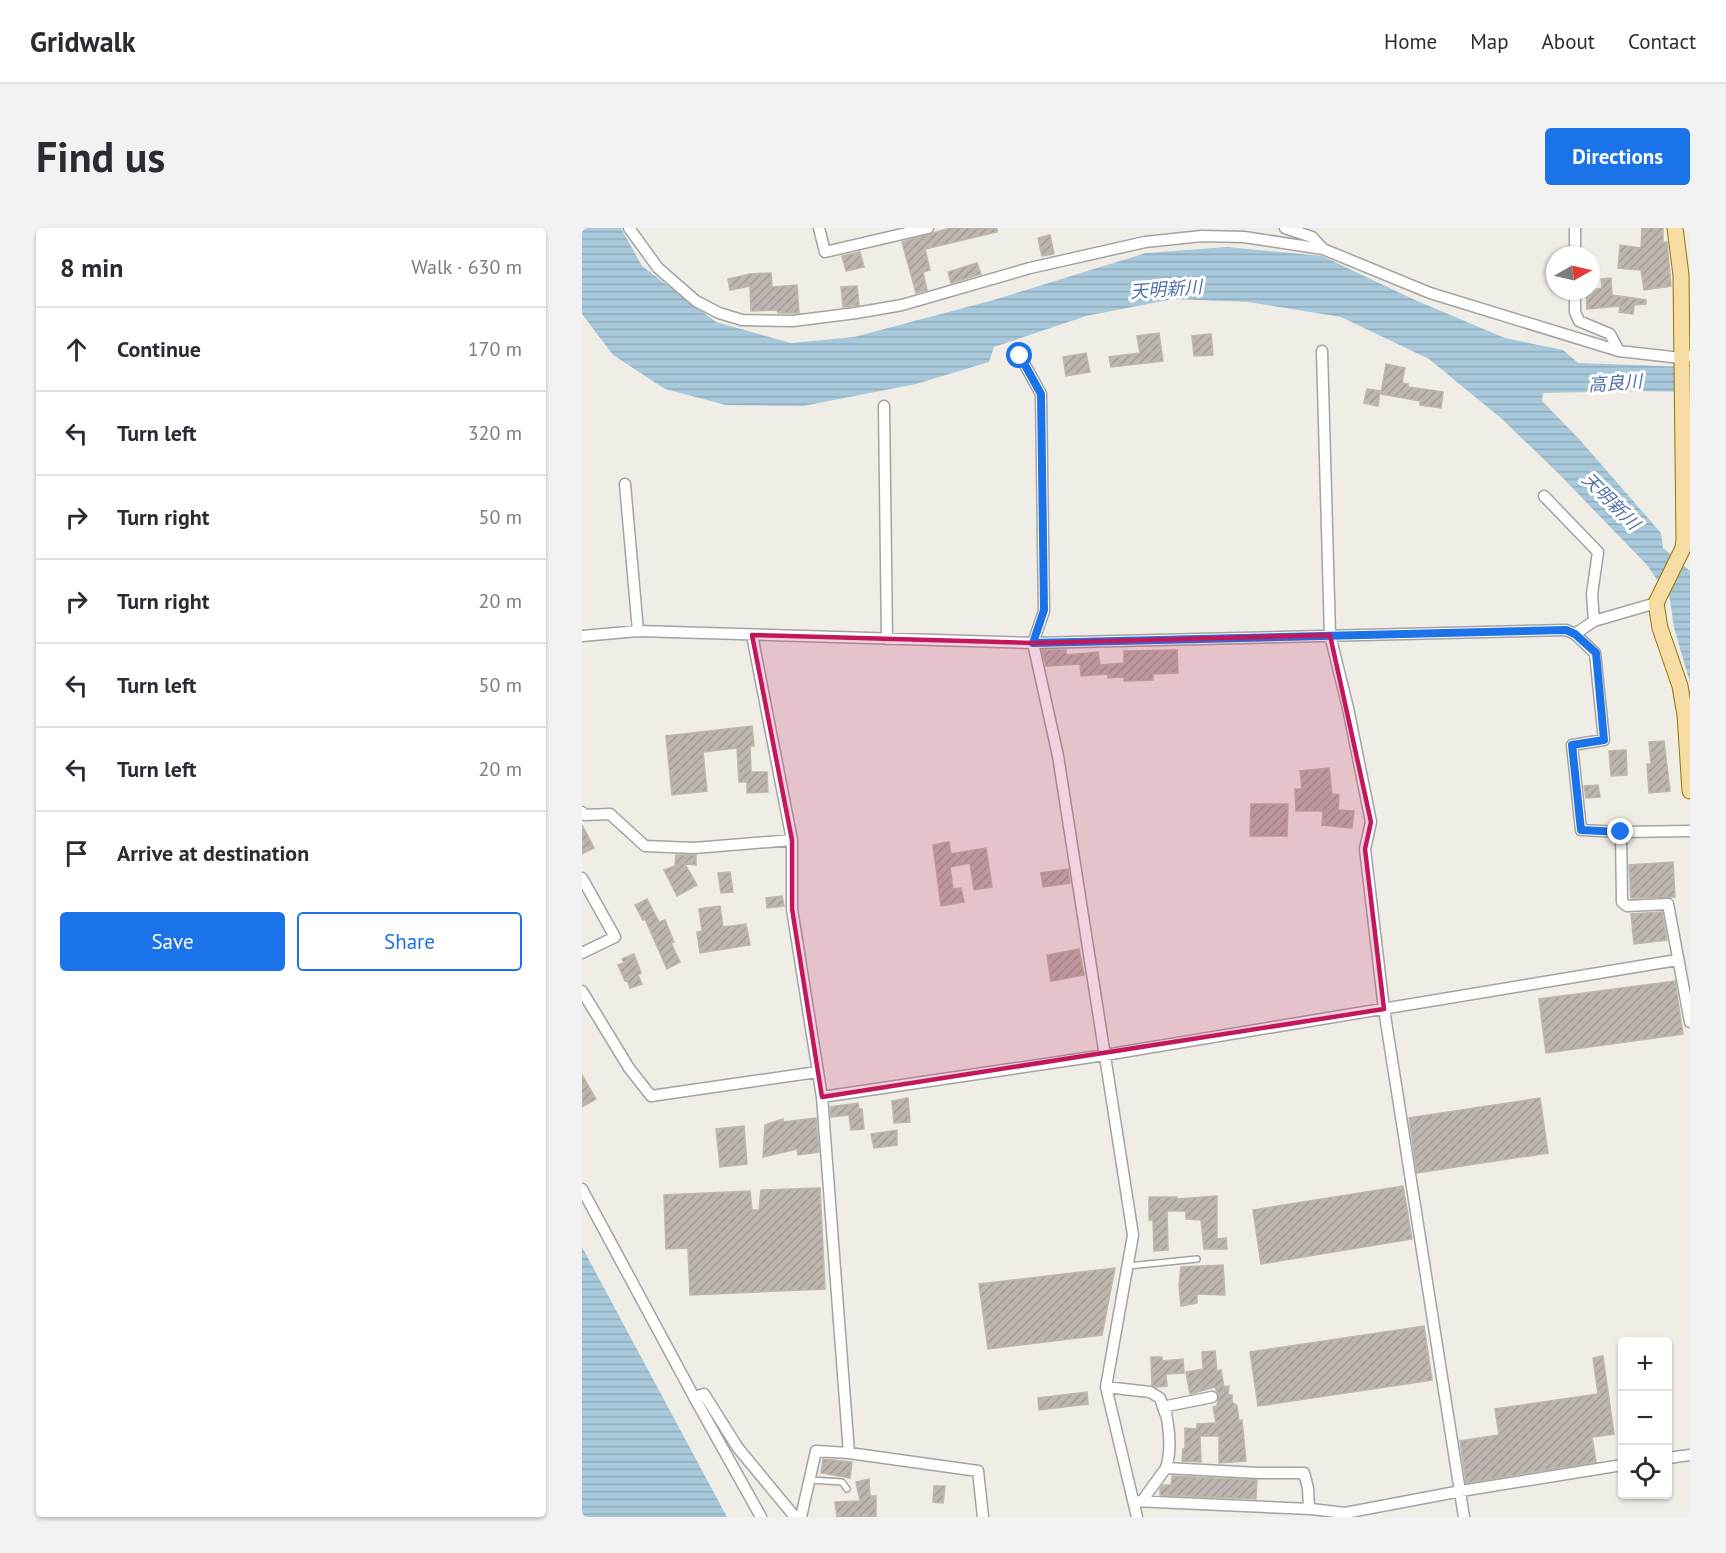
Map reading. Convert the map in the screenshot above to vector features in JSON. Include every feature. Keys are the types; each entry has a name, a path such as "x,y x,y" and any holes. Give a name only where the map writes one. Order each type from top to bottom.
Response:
{"main road":[{"path":"1675,228 1681,275 1684,358 1681,418 1684,539 1683,548 1656,603 1659,628 1681,695 1685,715 1690,790"}],"street":[{"path":"628,228 658,268 696,301 720,313 742,320 794,321 855,313 902,305 1030,268 1144,242 1202,236 1244,237 1323,249 1430,293 1619,351 1684,358"},
{"path":"819,228 825,252 928,228"},
{"path":"1285,228 1312,237 1323,249"},
{"path":"1575,228 1575,246"},
{"path":"1575,300 1575,312 1579,321 1610,334 1619,351"},
{"path":"1322,351 1330,635 1348,708 1371,822 1365,849 1384,1009 1464,1517"},
{"path":"1020,356 1041,394 1044,610 1033,643 1058,756 1133,1235 1106,1387 1138,1501 1137,1517"},
{"path":"884,406 887,639"},
{"path":"625,484 638,631"},
{"path":"1544,496 1598,552 1592,594 1594,621"},
{"path":"1575,634 1594,621 1656,603"},
{"path":"582,636 638,631 1033,643 1566,630 1575,634 1596,653 1604,740 1572,745 1581,830 1690,831"},
{"path":"752,635 792,840 792,909 822,1098 849,1453"},
{"path":"583,814 610,814 645,846 694,848 792,840"},
{"path":"1621,832 1622,902 1627,906 1668,904 1690,1022"},
{"path":"582,878 615,937 582,953"},
{"path":"822,1098 1677,960"},
{"path":"582,991 629,1068 651,1096 817,1072"},
{"path":"582,1189 761,1517"},
{"path":"1106,1387 1150,1392 1160,1398 1165,1414 1168,1425 1169,1456 1166,1468 1138,1501"},
{"path":"694,1397 704,1395 738,1448 795,1517"},
{"path":"1165,1414 1167,1406 1212,1396"},
{"path":"801,1517 816,1451 849,1453 978,1471 983,1517"},
{"path":"1672,1457 1690,1455"},
{"path":"1138,1501 1309,1509 1345,1513 1461,1491 1618,1467"},
{"path":"1166,1468 1304,1473 1308,1488 1309,1509"}],"lane":[{"path":"1128,1266 1197,1259"},
{"path":"810,1480 842,1482 847,1489"}],"highlighted area":[{"path":"752,635 1033,643 1330,635 1371,822 1365,849 1384,1009 822,1097 792,909 792,840"}],"water":[{"path":"582,228 621,228 642,266 716,322 791,343 854,337 990,301 1146,253 1227,247 1322,256 1415,300 1505,338 1563,350 1578,363 1690,367 1690,392 1543,393 1542,401 1580,440 1661,533 1663,548 1690,571 1690,682 1674,628 1670,599 1647,565 1502,419 1429,359 1341,317 1248,302 1173,299 1086,316 994,347 989,362 916,384 803,406 726,405 665,389 613,355 582,314"},
{"path":"582,1247 727,1517 582,1517"}],"building":[{"path":"950,228 997,228 997,232 925,249 930,270 923,272 927,290 916,293 902,242"},
{"path":"1642,228 1663,228 1663,243 1667,242 1671,286 1644,290 1641,270 1618,268 1620,245 1641,248"},
{"path":"1050,235 1054,254 1042,256 1038,238"},
{"path":"860,252 864,267 846,271 842,256"},
{"path":"977,263 981,274 951,283 948,272"},
{"path":"771,273 772,287 797,285 799,313 778,313 777,310 751,311 750,286 730,290 728,279 750,274"},
{"path":"1611,278 1612,295 1646,300 1646,304 1634,305 1633,314 1619,312 1620,306 1587,309 1586,300 1600,300 1601,279"},
{"path":"857,286 859,305 843,307 841,287"},
{"path":"1159,333 1163,361 1111,367 1109,357 1140,353 1137,336"},
{"path":"1211,334 1213,355 1194,356 1192,336"},
{"path":"1086,353 1090,372 1066,376 1063,357"},
{"path":"1386,364 1405,368 1402,383 1408,384 1408,387 1443,392 1441,408 1420,405 1420,401 1381,394"},
{"path":"1367,389 1380,391 1378,406 1364,403"},
{"path":"1042,650 1066,650 1066,655 1098,652 1100,665 1124,663 1124,651 1177,650 1178,673 1153,674 1153,680 1124,681 1124,677 1108,678 1108,674 1081,676 1080,664 1046,666"},
{"path":"752,726 754,746 750,746 751,772 767,772 768,792 747,793 747,782 739,782 737,748 703,752 707,791 672,795 666,736"},
{"path":"1664,741 1670,791 1649,793 1647,764 1651,764 1649,742"},
{"path":"1626,750 1627,775 1611,776 1609,751"},
{"path":"1329,768 1332,794 1339,795 1338,810 1354,811 1352,828 1322,825 1323,811 1296,811 1295,789 1302,789 1300,771"},
{"path":"1598,785 1600,797 1586,798 1584,786"},
{"path":"1251,804 1288,804 1287,836 1250,836"},
{"path":"582,825 594,848 582,854"},
{"path":"949,842 951,854 986,848 992,887 974,890 970,863 950,867 953,889 961,888 964,902 941,906 933,845"},
{"path":"676,855 696,855 696,865 685,864 697,885 677,896 664,870 675,866"},
{"path":"1673,862 1675,897 1631,898 1629,865"},
{"path":"1068,869 1070,883 1043,887 1041,873"},
{"path":"730,872 733,892 721,893 718,873"},
{"path":"782,896 784,906 767,908 766,898"},
{"path":"647,899 659,922 665,920 674,942 671,943 680,962 667,969 645,919 643,920 635,905"},
{"path":"720,906 723,927 746,924 750,945 700,953 697,932 702,931 699,909"},
{"path":"1662,912 1667,940 1634,944 1631,914"},
{"path":"1079,949 1084,975 1051,981 1047,955"},
{"path":"634,954 641,973 638,975 642,984 630,988 618,965 624,963 622,959"},
{"path":"1675,981 1683,1034 1546,1053 1539,999"},
{"path":"582,1075 596,1099 582,1107"},
{"path":"908,1098 910,1122 894,1123 892,1101"},
{"path":"1540,1098 1548,1153 1417,1173 1409,1118"},
{"path":"858,1103 859,1109 862,1109 864,1129 851,1130 849,1115 831,1117 830,1107"},
{"path":"816,1118 819,1152 798,1155 797,1149 763,1157 765,1125 783,1119 783,1122"},
{"path":"744,1126 747,1164 720,1167 716,1129"},
{"path":"897,1130 897,1145 874,1148 871,1134"},
{"path":"1403,1186 1412,1239 1261,1264 1253,1210"},
{"path":"820,1188 825,1289 690,1295 688,1248 666,1249 664,1195 750,1191 752,1210 759,1210 761,1190"},
{"path":"1217,1196 1217,1239 1226,1238 1227,1249 1204,1249 1201,1220 1186,1219 1186,1211 1167,1211 1168,1250 1154,1251 1153,1220 1149,1220 1149,1197 1177,1197 1177,1199"},
{"path":"1223,1265 1225,1295 1197,1294 1197,1303 1181,1306 1179,1285 1181,1267"},
{"path":"1115,1268 1102,1335 988,1349 979,1284"},
{"path":"1424,1326 1432,1380 1258,1406 1250,1352"},
{"path":"1215,1351 1217,1371 1221,1370 1224,1387 1229,1386 1228,1395 1232,1395 1232,1402 1237,1406 1239,1421 1242,1420 1246,1461 1219,1463 1219,1436 1200,1436 1201,1462 1182,1461 1183,1449 1185,1449 1185,1428 1197,1429 1197,1424 1216,1423 1213,1407 1217,1406 1219,1396 1215,1387 1190,1394 1186,1372 1203,1369 1202,1352"},
{"path":"1603,1356 1614,1434 1592,1437 1596,1462 1466,1483 1460,1441 1499,1435 1495,1409 1598,1394 1593,1358"},
{"path":"1151,1357 1162,1357 1162,1361 1183,1359 1184,1373 1166,1374 1167,1386 1156,1387 1152,1385"},
{"path":"1087,1392 1088,1404 1039,1410 1038,1398"},
{"path":"823,1459 852,1462 850,1478 821,1473"},
{"path":"1172,1476 1257,1480 1256,1499 1160,1495 1163,1485 1171,1485"},
{"path":"869,1479 870,1496 876,1496 876,1517 837,1517 835,1502 860,1501 856,1482"},
{"path":"934,1486 945,1486 943,1503 933,1502"}],"route":[{"path":"1020,356 1041,394 1044,610 1033,643 1566,630 1575,634 1596,653 1604,740 1572,745 1581,830 1621,832"}],"water label":[{"name":"天明新川","path":"1166,289"},
{"name":"高良川","path":"1615,383"},
{"name":"天明新川","path":"1611,501"}]}
